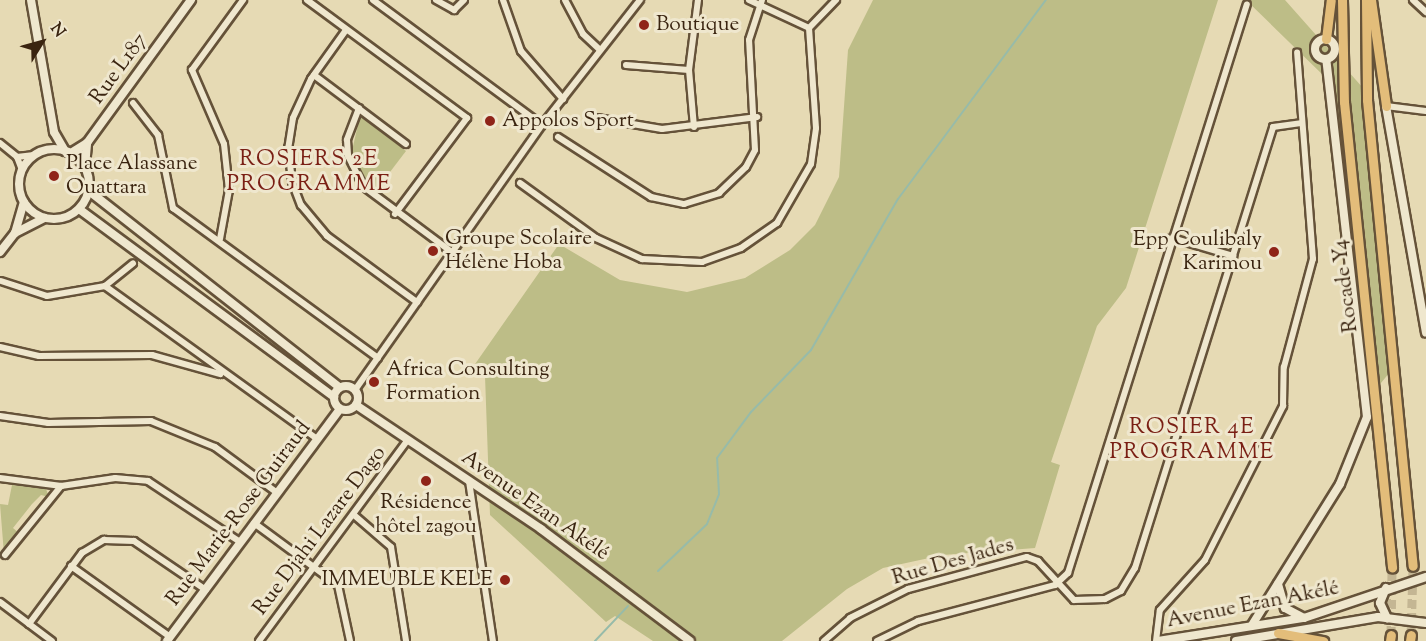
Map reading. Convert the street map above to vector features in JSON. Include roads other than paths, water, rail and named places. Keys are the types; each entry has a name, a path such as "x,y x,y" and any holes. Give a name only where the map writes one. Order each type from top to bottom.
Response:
{"highway":[{"path":"1326,39 1331,0"},
{"name":"Rocade Y4","path":"1342,0 1344,102 1392,568"},
{"name":"Rocade Y4","path":"1366,0 1367,100 1413,566"},
{"path":"1371,0 1386,106"},
{"path":"1278,633 1323,641"}],"main road":[{"name":"Avenue Ezan Akélé","path":"1157,641 1304,618 1386,588 1426,577"},
{"path":"1386,588 1380,603 1387,618"},
{"name":"Avenue Ezan Akélé","path":"1236,641 1387,618 1426,623"}],"street":[{"path":"31,0 54,132 68,152 85,167"},
{"name":"Rue L187","path":"68,152 87,143 190,0"},
{"path":"220,239 229,190 224,144 192,70 243,0"},
{"path":"307,0 467,118 395,214"},
{"path":"373,0 542,125"},
{"path":"436,0 454,10 464,0"},
{"path":"503,0 521,51 563,99"},
{"path":"565,0 583,34 600,51"},
{"path":"79,209 334,397 340,408 356,405 355,390 542,125 640,0"},
{"path":"694,127 689,70 698,0"},
{"path":"750,0 760,2 809,28"},
{"path":"520,183 596,238 642,259 702,262 741,249 777,223 811,164 816,128 809,28 836,0"},
{"path":"1413,0 1426,12"},
{"path":"558,137 634,189 684,204 719,193 746,167 755,150 757,117 749,40 760,2"},
{"path":"877,641 918,621 1055,585 1071,566 1247,4"},
{"path":"346,30 314,75 289,135 290,172 300,205 327,236 417,302"},
{"path":"1252,625 1340,484 1367,417 1326,59 1314,49 1326,39 1335,51 1326,59"},
{"path":"1157,641 1160,610 1205,560 1282,406 1284,367 1313,259 1297,53"},
{"path":"626,65 689,70"},
{"path":"314,75 406,144"},
{"path":"133,103 158,135 171,205 378,358"},
{"path":"1426,111 1386,106 1426,333"},
{"path":"359,108 347,140 348,156 363,186 395,214 453,254"},
{"path":"597,118 639,129 694,127 757,117"},
{"path":"1055,585 1074,600 1095,601 1114,597 1128,583 1274,124 1301,123"},
{"path":"46,150 54,132"},
{"path":"0,143 17,156 22,170 24,202 15,233"},
{"path":"24,202 44,218 58,220 79,209 89,191 85,167 87,143"},
{"path":"17,156 34,155 46,150 68,152"},
{"path":"22,170 34,155"},
{"path":"89,191 339,387 355,390"},
{"path":"2,246 15,233 44,218"},
{"path":"1172,238 1233,256"},
{"path":"1,281 47,296 105,286 133,263"},
{"path":"105,286 226,376 317,439"},
{"path":"0,348 39,356 152,355 226,376"},
{"path":"334,397 339,387"},
{"name":"Avenue Ezan Akélé","path":"356,405 469,481 690,641"},
{"name":"Rue Marie-Rose Guiraud","path":"168,639 340,408"},
{"path":"0,416 48,423 128,419 171,426 215,447 276,492"},
{"name":"Rue Djahi Lazare Dago","path":"259,641 407,441"},
{"path":"0,478 61,486 116,478 148,481 240,542"},
{"path":"469,481 493,641"},
{"path":"5,555 61,486"},
{"path":"354,515 391,547 406,641"},
{"path":"254,523 314,566 342,595 350,641"},
{"path":"29,624 71,566 92,545 119,538 152,550 206,590"},
{"name":"Rue Des Jades","path":"824,641 850,618 908,589 1027,557 1038,561 1055,585"},
{"path":"71,566 168,639"},
{"path":"1278,582 1285,608 1304,618"},
{"path":"0,602 52,641"}],"waterway":[{"path":"658,571 707,524 719,494 717,458 751,412 811,350 898,199 1046,0"},
{"path":"595,641 628,606"}],"tunnel":[{"path":"1411,635 1413,566"},
{"path":"1391,635 1392,568"}],"place":[{"name":"Boutique","path":"644,25"},
{"name":"Appolos Sport","path":"490,121"},
{"name":"Place Alassane Ouattara","path":"54,176"},
{"name":"Groupe Scolaire Hélène Hoba","path":"433,251"},
{"name":"Epp Coulibaly Karimou","path":"1274,252"},
{"name":"Africa Consulting Formation","path":"374,382"},
{"name":"Résidence hôtel zagou","path":"426,481"},
{"name":"IMMEUBLE KELE","path":"505,580"}],"district":[{"name":"ROSIERS 2E PROGRAMME","path":"309,172"},
{"name":"ROSIER 4E PROGRAMME","path":"1192,440"}]}
